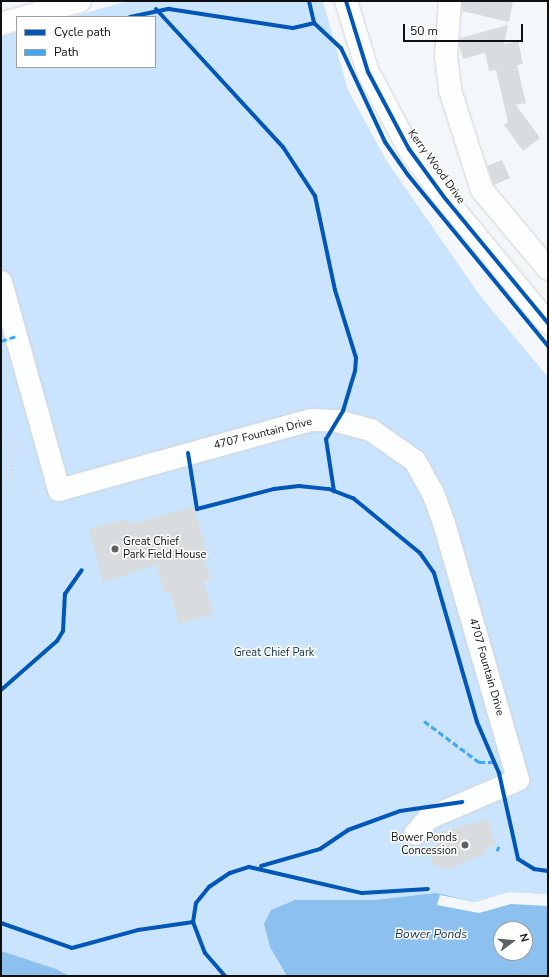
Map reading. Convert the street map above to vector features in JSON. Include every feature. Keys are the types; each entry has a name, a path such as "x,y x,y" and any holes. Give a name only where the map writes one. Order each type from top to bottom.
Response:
{"street":[{"path":"28,16 80,1"},
{"name":"Kerry Wood Drive","path":"346,1 368,72 409,149 444,197 548,323"},
{"path":"450,1 446,56 450,90 482,190 548,269"},
{"path":"1,24 16,19"},
{"name":"4707 Fountain Drive","path":"1,282 59,490 312,420 337,421 371,430 415,461 433,493 444,522 518,780 429,818 415,834"}],"path":[{"path":"1,438 24,447"},
{"path":"1,484 14,478 10,456 24,447 45,442"},
{"path":"511,835 515,849"},
{"path":"499,846 513,842"}],"green space":[{"name":"Great Chief Park","path":"128,1 323,1 348,90 386,160 481,297 548,377 548,976 69,976 1,951 1,37 16,32 16,68 156,68 156,16 75,16"}],"water":[{"name":"Bower Ponds","path":"508,892 548,894 548,976 287,976 270,947 264,924 271,910 295,900 376,900 436,893 475,902"},
{"path":"1,951 56,969 69,976 1,976"}],"pier":[{"path":"508,892 548,894 548,906 511,904 479,913 437,905 440,895 475,902"}],"building":[{"path":"462,1 513,1 509,22 462,11"},
{"path":"508,25 504,44 518,41 523,64 517,65 526,103 516,105 540,138 523,151 504,125 508,122 496,70 489,71 485,53 463,59 459,45 460,38"},
{"path":"502,160 510,178 494,185 487,166"},
{"path":"194,507 206,550 202,550 211,580 204,581 213,614 179,624 170,592 164,594 156,565 103,582 89,529 128,519 130,524"},
{"name":"Bower Ponds Concession","path":"488,819 496,845 486,848 487,853 446,870 431,863 431,851 438,841 436,833"}],"marked path":[{"path":"1,341 16,336"},
{"path":"424,721 479,762 495,762"},
{"path":"497,851 499,846"}],"cycle path":[{"path":"309,1 314,23 341,48 385,142 408,175 548,346"},
{"path":"346,1 368,72 409,149 444,197 548,323"},
{"path":"156,9 283,147 315,196 335,290 356,358 355,371 343,411 326,439 334,491"},
{"path":"135,16 169,9 293,28 314,23"},
{"path":"188,453 197,509 274,489 299,486 329,489 353,498 420,553 434,573 477,722 499,773 518,859 534,869 548,871"},
{"path":"1,690 57,641 63,631 65,594 82,570"},
{"path":"261,866 320,849 348,830 400,811 462,802"},
{"path":"193,922 196,903 209,887 230,873 249,867 362,893 428,889"},
{"path":"1,923 72,948 138,930 193,922 205,953 225,976"}],"place":[{"name":"Great Chief Park Field House","path":"115,549"},
{"name":"Bower Ponds Concession","path":"465,845"}]}
